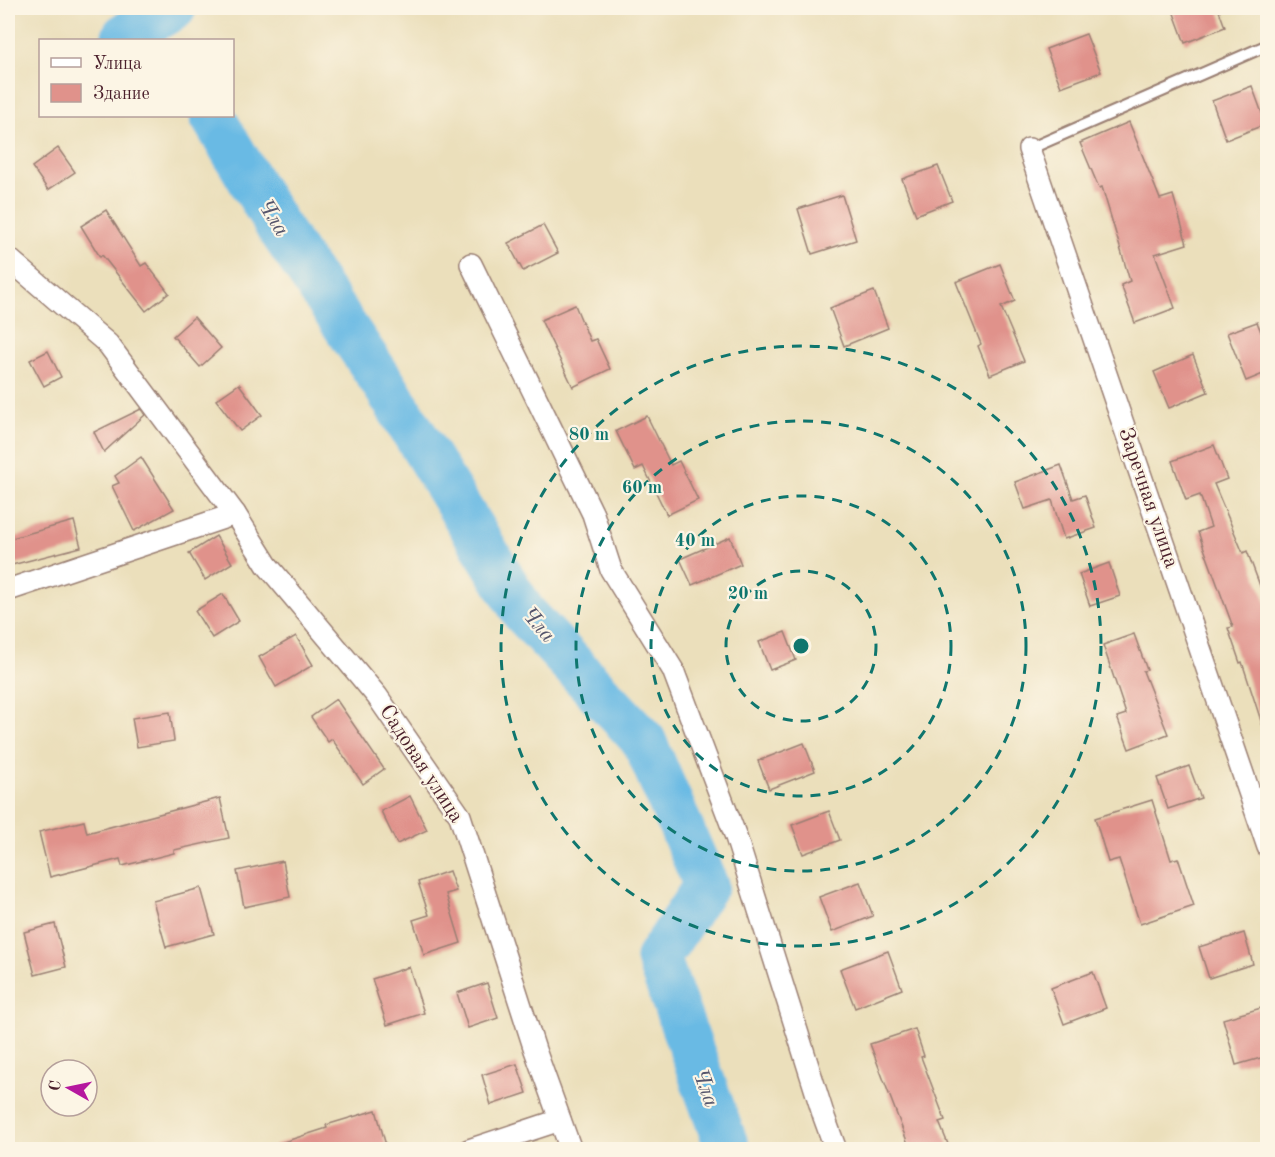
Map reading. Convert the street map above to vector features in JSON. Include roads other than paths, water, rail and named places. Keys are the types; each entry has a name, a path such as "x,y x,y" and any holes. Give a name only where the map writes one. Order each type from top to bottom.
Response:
{"street":[{"name":"Заречная улица","path":"1029,149 1268,847"},
{"name":"Садовая улица","path":"8,258 108,344 235,514 267,565 377,696 460,816 535,1050 571,1149"},
{"path":"471,264 592,514 611,570 673,670 736,837 836,1149"},
{"path":"8,590 235,514"},
{"path":"469,1149 560,1120"}],"lane":[{"path":"1029,149 1268,45"}],"waterway":[{"name":"Чла","path":"127,39 124,36 174,8"},
{"name":"Чла","path":"213,117 276,224 382,381 524,613 644,741 706,885 658,958 728,1150"}]}
